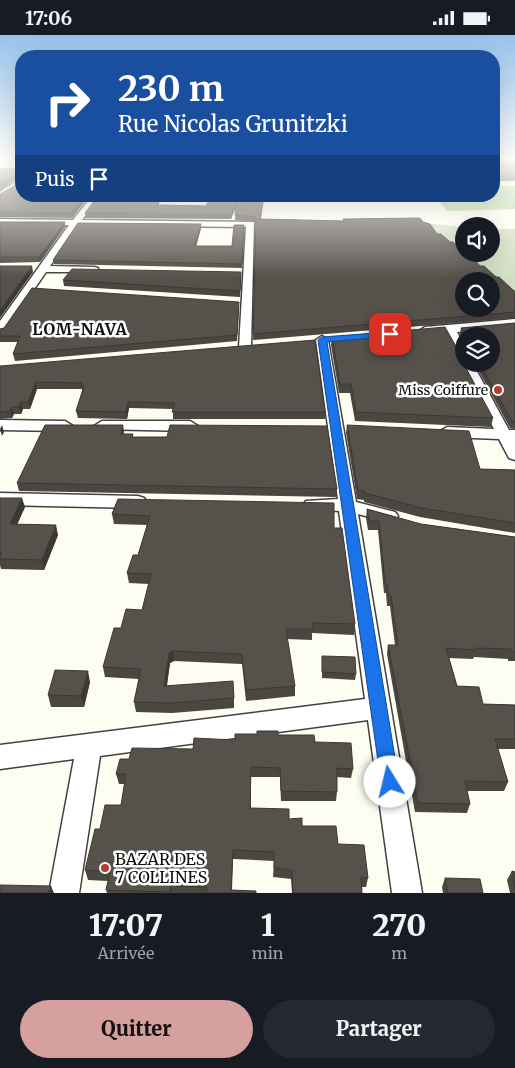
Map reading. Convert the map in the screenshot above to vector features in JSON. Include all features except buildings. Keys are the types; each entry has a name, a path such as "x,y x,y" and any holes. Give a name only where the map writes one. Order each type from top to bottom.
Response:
{"street":[{"path":"0,330 6,312 33,289 40,268 91,202"},
{"path":"0,221 251,224 242,302 245,347"},
{"path":"40,268 101,270"},
{"path":"410,333 515,323"},
{"path":"449,329 455,340"},
{"path":"322,340 407,893"},
{"path":"472,372 510,435 515,455"},
{"path":"0,425 207,426"},
{"path":"435,431 510,435"},
{"path":"0,499 159,502"},
{"path":"298,504 347,505 402,520"},
{"path":"0,757 90,747 378,708"},
{"path":"64,893 90,747"}],"green space":[{"path":"500,198 515,198 515,209 447,211 440,202 500,202"},
{"path":"423,223 455,226 455,245 454,244"},
{"path":"500,229 515,229 515,294 500,282 500,272 488,272 476,262 500,262"}],"place":[{"name":"Miss Coiffure","path":"498,390"},
{"name":"BAZAR DES 7 COLLINES","path":"105,868"}],"district":[{"name":"LOM-NAVA","path":"80,329"}],"route":[{"path":"390,334 322,340 390,782"}]}
